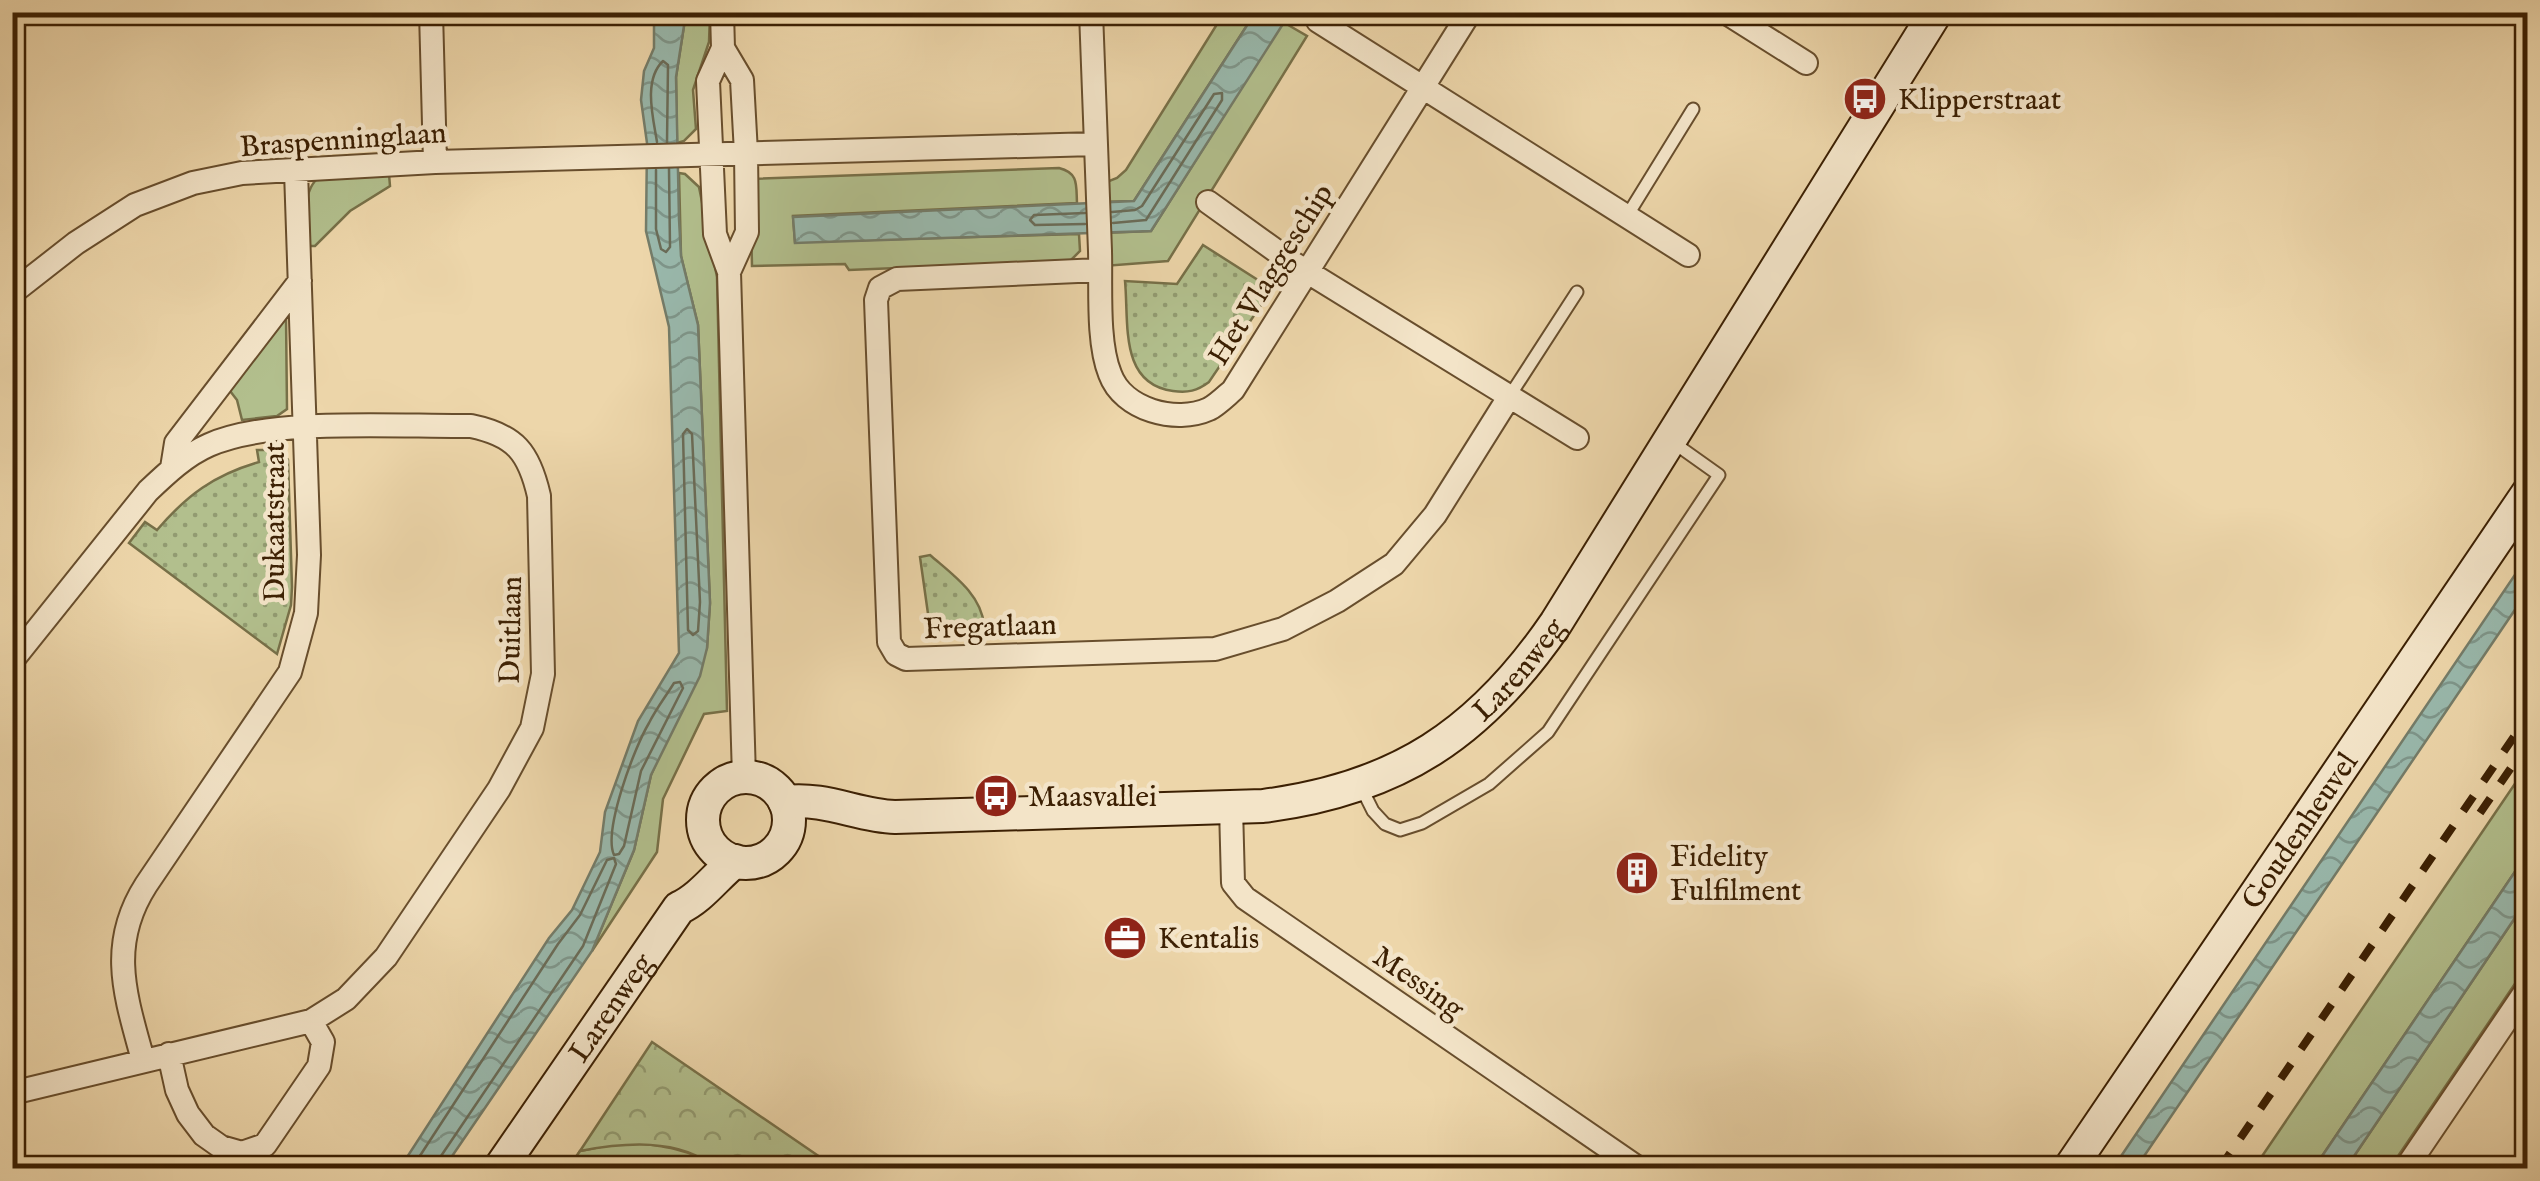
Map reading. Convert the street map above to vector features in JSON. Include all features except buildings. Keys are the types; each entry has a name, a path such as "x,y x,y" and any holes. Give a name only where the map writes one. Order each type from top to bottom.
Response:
{"street":[{"path":"431,12 435,162"},
{"path":"722,12 724,48 742,80 746,152 747,232 730,272"},
{"name":"Het Vlaggeschip","path":"1091,12 1104,350 1110,377 1127,398 1148,410 1180,414 1209,409 1233,390 1470,12"},
{"path":"1725,12 1750,19 1806,63"},
{"name":"Larenweg","path":"787,816 798,800 848,806 874,816 1232,807 1301,801 1360,785 1435,748 1483,712 1509,686 1556,623 1936,12"},
{"path":"1318,21 1688,255"},
{"path":"724,48 708,81 715,234 730,272 744,776"},
{"name":"Braspenninglaan","path":"12,293 135,205 193,183 242,173 435,162 1096,144"},
{"name":"Dukaatstraat","path":"143,1060 123,985 126,929 146,885 290,672 306,613 296,171"},
{"path":"1208,202 1307,272 1578,438"},
{"name":"Fregatlaan","path":"1100,259 898,278 880,288 876,300 890,642 896,654 906,659 1215,649 1283,629 1336,602 1394,564 1434,515 1510,397"},
{"path":"12,660 148,491 172,468 176,443 300,281"},
{"name":"Duitlaan","path":"12,1093 311,1020 346,999 386,957 491,802 532,728 543,674 539,496 533,470 516,444 496,431 471,426 304,428 235,435 204,447 172,468"},
{"name":"Goudenheuvel","path":"2070,1168 2528,493"},
{"path":"679,908 680,892 707,838 706,806 714,792 728,781 744,776 769,783 787,816 780,846 768,857 751,862 735,861 719,853 707,838"},
{"name":"Messing","path":"1232,807 1233,883 1245,898 1638,1168"},
{"name":"Larenweg","path":"500,1168 679,908 693,902 716,875 735,861"},
{"path":"2406,1168 2528,988"},
{"path":"168,1054 188,1114 204,1135 221,1147 242,1153 265,1145 320,1066 323,1042 311,1020"}],"lane":[{"path":"1627,216 1692,110"},
{"path":"1510,397 1577,292"},
{"path":"1360,785 1373,812 1385,824 1400,830 1489,784 1548,732 1719,475 1670,440"}],"green space":[{"path":"686,13 710,13 709,42 693,90 696,129 677,143 676,77"},
{"path":"1224,13 1255,13 1134,201 1100,202 1099,185 1126,170"},
{"path":"1283,22 1307,36 1168,261 1104,266 1102,233 1151,231"},
{"path":"1059,168 1073,177 1077,203 793,216 795,242 1079,234 1080,251 1070,261 849,270 845,264 752,266 750,179"},
{"path":"679,173 699,187 717,277 727,711 704,714 663,799 657,852 592,951 634,850 651,775 707,648 710,603 698,325 681,256"},
{"path":"389,174 390,186 350,211 315,246 310,246 307,198 321,176"},
{"path":"1203,245 1272,289 1209,382 1192,391 1173,391 1143,377 1135,364 1130,349 1125,281 1177,284"},
{"path":"286,316 287,409 277,416 242,420 237,400 227,387"},
{"path":"257,450 281,450 288,460 291,605 277,654 129,543 145,522 157,530 202,488 259,462"},
{"path":"930,555 972,595 984,625 930,628 920,557"},
{"path":"2527,766 2527,854 2314,1168 2254,1168"},
{"path":"2527,900 2527,966 2390,1168 2346,1168"},
{"path":"652,1042 836,1168 715,1168 685,1151 650,1145 580,1151"},
{"path":"625,1142 685,1152 715,1168 568,1168 580,1151"}],"water":[{"path":"654,13 686,13 676,77 679,219 681,256 698,325 710,603 707,648 700,676 651,775 634,850 592,951 444,1168 400,1168 549,938 572,910 600,852 605,812 638,721 679,653 669,327 646,231 647,143 641,100 644,71 654,48"},
{"path":"1255,13 1290,13 1151,231 795,243 793,217 1134,201"},
{"path":"2527,557 2527,592 2136,1168 2113,1168"},
{"path":"2527,854 2527,900 2346,1168 2314,1168"}],"railway":[{"path":"2220,1168 2528,716"},
{"path":"2480,813 2528,743"}],"place":[{"name":"Klipperstraat","path":"1865,99"},
{"name":"Maasvallei","path":"996,796"},
{"name":"Fidelity Fulfilment","path":"1637,873"},
{"name":"Kentalis","path":"1125,938"}]}
